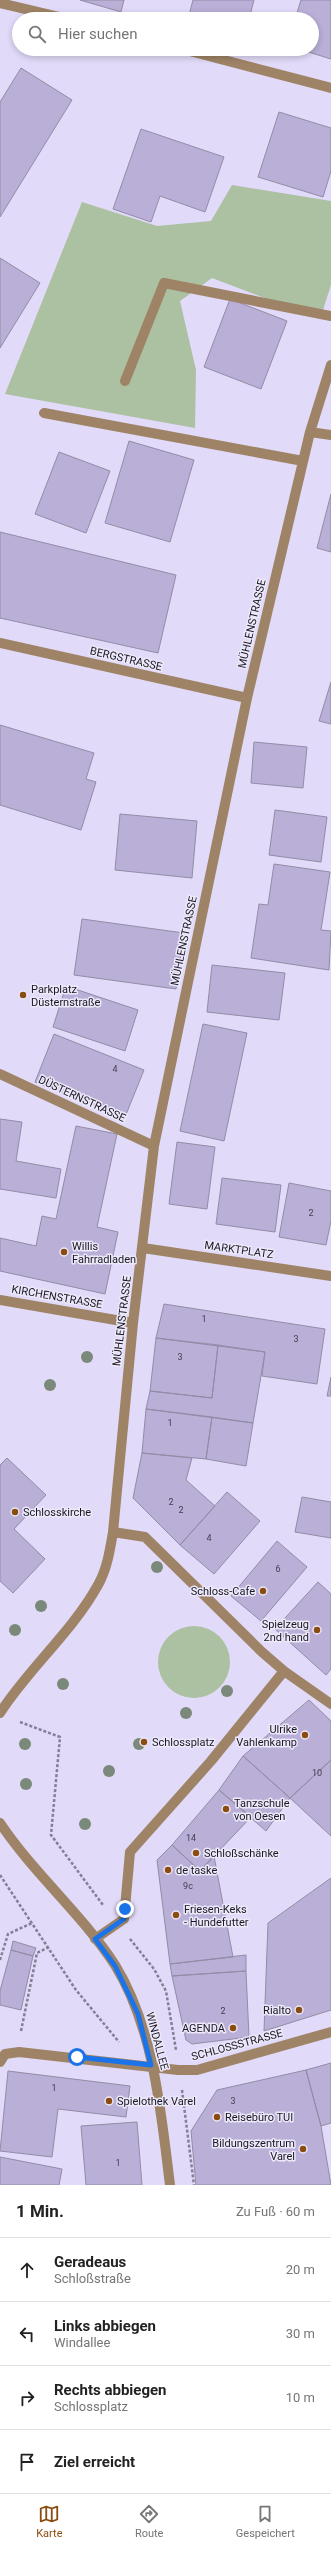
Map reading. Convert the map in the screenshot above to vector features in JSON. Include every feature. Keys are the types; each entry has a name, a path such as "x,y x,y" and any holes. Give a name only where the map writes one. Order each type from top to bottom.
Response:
{"street":[{"path":"0,3 38,12"},
{"path":"209,56 331,88"},
{"path":"125,381 164,283 331,316"},
{"name":"MÜHLENSTRASSE","path":"113,1532 133,1323 154,1146 247,698 310,432 331,364"},
{"path":"44,413 303,461"},
{"path":"310,432 331,435"},
{"name":"BERGSTRASSE","path":"0,643 247,698"},
{"name":"DÜSTERNSTRASSE","path":"0,1074 154,1146"},
{"name":"MARKTPLATZ","path":"143,1248 331,1276"},
{"name":"KIRCHENSTRASSE","path":"0,1300 133,1323"},
{"path":"0,1713 98,1584 107,1563 113,1532 145,1537 284,1671 331,1704"},
{"path":"95,1939 124,1919 130,1852 211,1761 284,1671"},
{"name":"WINDALLEE","path":"0,1823 46,1883 95,1939 115,1966 138,2014 159,2096 170,2185"},
{"name":"SCHLOSSSTRASSE","path":"2,2058 19,2052 151,2065 178,2070 198,2070 331,2032"}],"path":[{"path":"0,1713 60,1737 51,1834 117,1924 154,1969 166,1991 178,2070"},
{"path":"0,1875 50,1947 76,1990 123,2047 131,2063"},
{"path":"0,1960 8,1934 32,1923"},
{"path":"23,2020 37,1953 50,1947"},
{"path":"182,2095 194,2185"}],"green space":[{"path":"232,185 331,201 331,285 320,319 212,278 180,301 196,370 195,428 5,394 82,202 157,226 211,221"},
{"path":"187,1626 201,1626 208,1628 220,1636 228,1648 230,1662 228,1676 220,1688 208,1696 201,1698 187,1698 180,1696 168,1688 160,1676 158,1669 158,1655 160,1648 168,1636 180,1628"}],"building":[{"path":"80,0 124,0 121,12"},
{"path":"193,0 254,0 251,12 190,12"},
{"path":"301,0 331,0 331,59 319,55 319,12 297,12"},
{"path":"21,68 72,100 0,217 0,102"},
{"path":"279,112 331,128 331,171 323,197 258,177"},
{"path":"141,129 224,157 205,212 160,196 151,222 113,209"},
{"path":"0,258 40,283 0,348"},
{"path":"230,299 287,321 261,389 204,367"},
{"path":"129,441 194,460 170,542 105,523"},
{"path":"59,452 110,471 86,533 35,514"},
{"path":"331,494 331,552 317,548"},
{"path":"0,532 176,575 158,653 0,618"},
{"path":"331,682 331,724 319,721"},
{"path":"0,725 94,753 86,779 96,782 81,830 0,805"},
{"path":"254,742 307,747 303,788 251,783"},
{"path":"275,810 327,817 321,862 269,855"},
{"path":"120,814 197,821 192,878 115,870"},
{"path":"274,864 330,872 321,930 331,931 329,970 251,958 259,904 268,905"},
{"path":"82,919 184,933 176,989 74,975"},
{"path":"212,965 285,973 279,1020 207,1012"},
{"path":"66,986 138,1010 125,1051 53,1027"},
{"path":"203,1024 247,1033 224,1141 180,1131"},
{"path":"54,1034 144,1070 125,1117 35,1082"},
{"path":"0,1119 22,1122 16,1161 61,1169 56,1198 0,1189"},
{"path":"76,1126 117,1134 97,1227 118,1232 105,1294 0,1271 0,1238 36,1246 42,1216 56,1219"},
{"path":"177,1142 215,1147 207,1209 169,1204"},
{"path":"222,1178 281,1185 275,1232 216,1224"},
{"path":"289,1183 331,1191 331,1221 326,1245 279,1237"},
{"path":"164,1304 325,1329 317,1384 262,1376 265,1352 156,1338"},
{"path":"156,1338 218,1345 212,1398 150,1391"},
{"path":"218,1345 265,1352 253,1423 146,1409 150,1391 212,1398"},
{"path":"331,1377 331,1396 327,1396"},
{"path":"146,1409 212,1417 206,1459 142,1453"},
{"path":"212,1417 253,1423 246,1466 206,1459"},
{"path":"142,1453 192,1458 186,1480 215,1506 180,1545 133,1498"},
{"name":"Schlosskirche","path":"7,1458 46,1495 14,1529 45,1559 13,1593 0,1581 0,1465"},
{"path":"227,1492 260,1521 214,1574 180,1545"},
{"path":"302,1497 331,1502 331,1538 295,1532"},
{"path":"277,1541 307,1567 261,1621 231,1596"},
{"path":"318,1582 331,1594 331,1669 326,1675 275,1629"},
{"path":"309,1700 331,1721 331,1760 290,1798 243,1756"},
{"path":"243,1756 290,1798 266,1831 219,1790"},
{"path":"331,1760 331,1836 290,1798"},
{"path":"219,1790 251,1817 200,1871 172,1845"},
{"path":"172,1845 200,1871 214,1856 233,1957 170,1964 157,1860"},
{"path":"331,1878 331,2010 264,2031 268,1923"},
{"path":"13,1941 36,1948 33,1956 11,1950"},
{"path":"11,1950 33,1956 21,2010 0,2005 0,1991"},
{"path":"246,1955 246,1971 172,1976 170,1964"},
{"path":"246,1971 249,2037 192,2044 186,2040 172,1976"},
{"path":"331,2063 331,2123 321,2126 306,2070"},
{"path":"306,2070 321,2126 331,2185 196,2185 191,2131 217,2090"},
{"path":"8,2071 130,2086 126,2117 58,2109 52,2157 0,2151"},
{"path":"137,2122 142,2185 86,2185 81,2126"},
{"path":"0,2157 62,2169 59,2185 0,2185"}],"place":[{"name":"Parkplatz Düsternstraße","path":"23,995"},
{"name":"Willis Fahrradladen","path":"64,1252"},
{"name":"Schlosskirche","path":"15,1512"},
{"name":"Schloss-Cafe","path":"263,1591"},
{"name":"Spielzeug 2nd hand","path":"317,1630"},
{"name":"Ulrike Vahlenkamp","path":"305,1735"},
{"name":"Schlossplatz","path":"144,1742"},
{"name":"Tanzschule von Oesen","path":"226,1809"},
{"name":"Schloßschänke","path":"196,1853"},
{"name":"de taske","path":"168,1870"},
{"name":"Friesen-Keks - Hundefutter","path":"176,1915"},
{"name":"Rialto","path":"299,2010"},
{"name":"AGENDA","path":"233,2028"},
{"name":"Spielothek Varel","path":"109,2101"},
{"name":"Reisebüro TUI","path":"217,2117"},
{"name":"Bildungszentrum Varel","path":"303,2149"}],"route":[{"path":"77,2057 151,2065 138,2014 115,1966 95,1939 124,1919 125,1909"}]}
